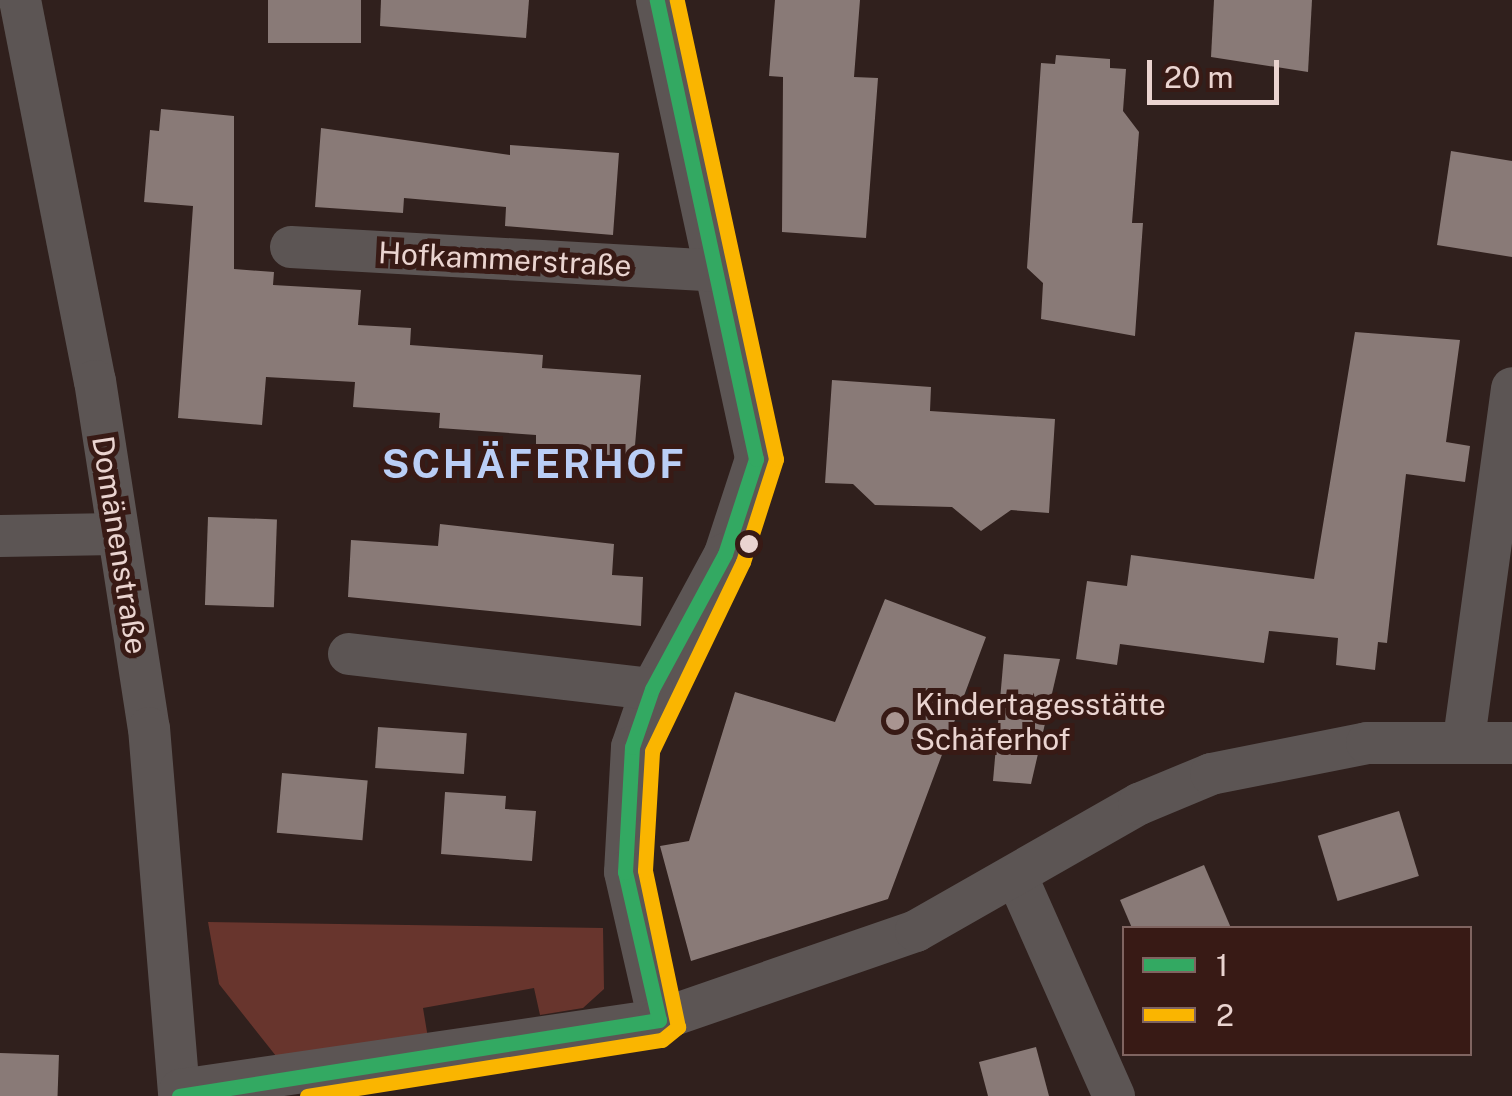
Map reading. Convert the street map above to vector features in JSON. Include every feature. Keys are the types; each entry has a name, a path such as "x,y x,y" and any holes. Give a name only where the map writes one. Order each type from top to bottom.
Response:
{"street":[{"name":"Domänenstraße","path":"20,0 149,728 180,1093"},
{"path":"657,0 750,404 751,490 652,690 632,748 624,838 660,1020"},
{"name":"Hofkammerstraße","path":"291,248 718,271"},
{"path":"1464,739 1512,388"},
{"path":"0,536 116,534"},
{"path":"350,654 652,690"},
{"path":"180,1093 660,1020 916,931 1016,874 1211,774 1285,754 1464,739 1512,743"},
{"path":"1016,874 1114,1096"}],"shaded area":[{"path":"208,922 603,928 604,989 583,1008 540,1015 534,988 423,1008 429,1044 276,1056 219,984"}],"building":[{"path":"268,0 361,0 361,43 268,43"},
{"path":"381,0 529,0 526,38 380,26"},
{"path":"775,0 860,0 854,77 878,78 866,238 782,232 783,77 769,76"},
{"path":"1214,0 1312,0 1308,72 1211,57"},
{"path":"1056,55 1110,59 1110,68 1126,69 1123,111 1139,132 1132,223 1143,223 1135,336 1041,319 1043,283 1027,268 1041,63 1055,64"},
{"path":"161,109 234,116 234,269 274,272 273,285 361,290 358,325 411,328 410,345 543,355 542,368 641,375 634,457 536,449 536,435 439,428 440,413 353,407 355,382 266,377 262,425 178,418 193,206 144,202 150,130 159,131"},
{"path":"321,128 510,155 510,145 619,153 613,235 505,226 506,207 404,198 403,213 315,207"},
{"path":"1451,151 1512,161 1512,257 1437,245"},
{"path":"1355,332 1460,340 1446,442 1470,446 1465,482 1406,474 1387,643 1378,642 1375,670 1336,665 1338,638 1269,631 1264,663 1120,644 1117,665 1076,659 1087,581 1127,586 1131,555 1314,579"},
{"path":"832,380 931,387 930,411 1055,419 1049,513 1011,510 981,531 952,507 875,505 853,484 825,483"},
{"path":"208,517 277,519 274,607 205,605"},
{"path":"440,524 614,544 612,575 643,577 641,626 348,597 351,540 438,546"},
{"name":"Kindertagesstätte Schäferhof","path":"885,599 986,637 888,899 691,961 660,846 689,841 735,692 835,722"},
{"path":"1004,654 1060,659 1031,784 993,781"},
{"path":"378,727 467,733 464,774 375,768"},
{"path":"282,773 368,780 362,840 277,833"},
{"path":"445,792 506,796 505,809 536,811 532,861 441,854"},
{"path":"1399,811 1419,876 1338,901 1318,836"},
{"path":"1204,865 1230,926 1131,926 1120,900"},
{"path":"1036,1047 1049,1096 988,1096 979,1062"},
{"path":"0,1053 59,1055 58,1096 0,1096"}],"transit line":[{"name":"1","path":"179,1096 659,1020 625,872 632,747 652,689 725,554 756,459 657,0"},
{"name":"2","path":"307,1096 662,1040 678,1027 645,870 652,751 743,562 776,459 677,0"}],"place":[{"name":"Kindertagesstätte Schäferhof","path":"895,721"}],"district":[{"name":"SCHÄFERHOF","path":"534,464"}]}
